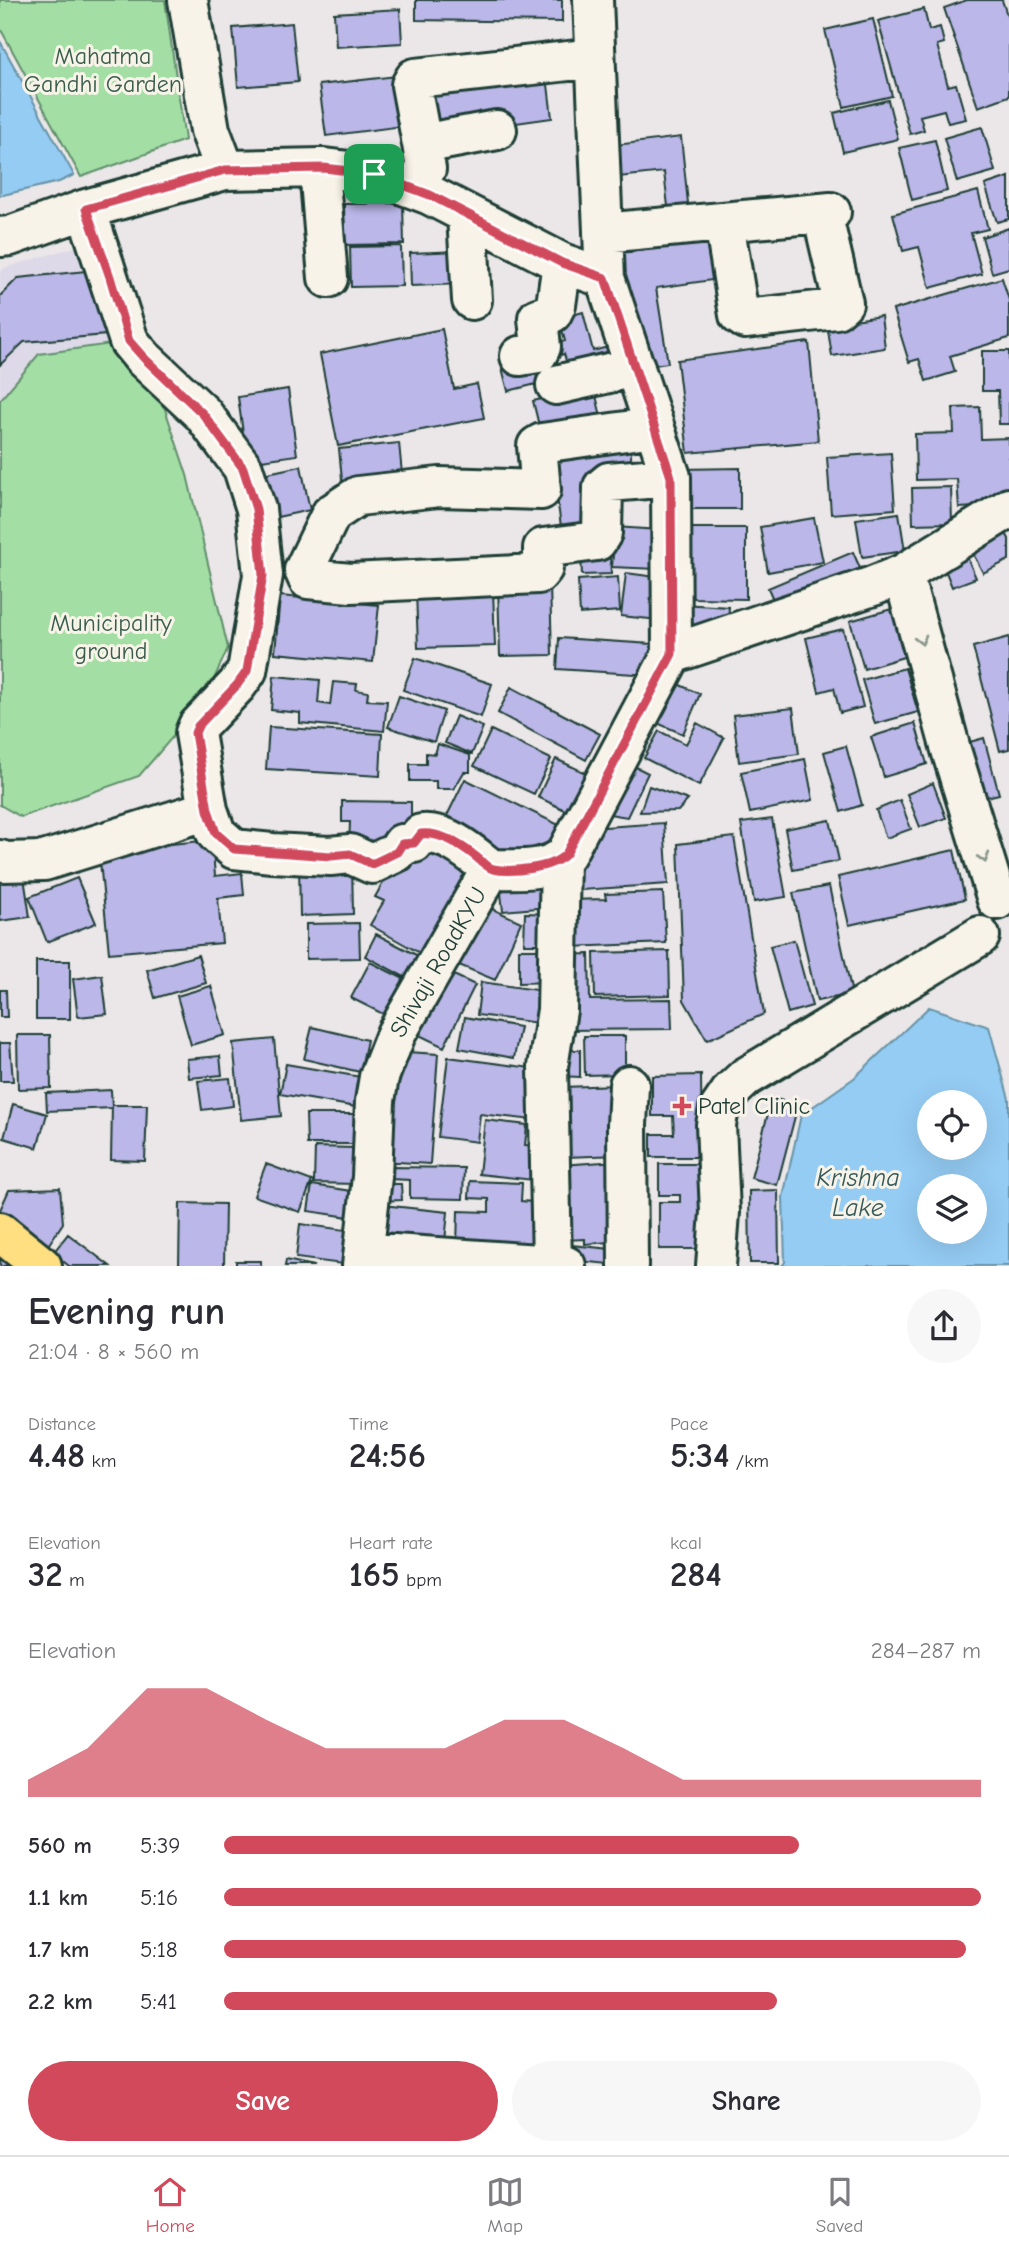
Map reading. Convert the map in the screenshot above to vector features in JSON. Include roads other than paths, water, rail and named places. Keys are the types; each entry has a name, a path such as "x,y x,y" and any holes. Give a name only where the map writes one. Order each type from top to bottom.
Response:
{"main road":[{"path":"0,1232 42,1266"}],"street":[{"path":"188,0 210,130 225,170"},
{"path":"363,1259 550,1265 548,1067 557,1010 560,860 566,854 672,654 671,477 605,278 593,0"},
{"path":"430,195 411,85 415,78 595,58"},
{"path":"422,144 498,130"},
{"path":"319,168 328,278"},
{"path":"0,237 10,236 86,209 225,170 319,168 374,174 430,195 562,263 605,278"},
{"path":"86,209 129,341 203,414 243,468 256,509 263,575 247,671 198,726 195,733 208,810 216,833 234,849 331,856 350,854 372,864 397,852 402,844 414,843 421,834 431,833 467,850 491,869"},
{"path":"603,233 826,212 843,303 836,309 745,319 739,314 724,222"},
{"path":"467,216 472,300"},
{"path":"520,356 538,354 541,347 538,318 552,313 556,305 562,263"},
{"path":"556,385 635,367"},
{"path":"541,490 439,487 358,496 331,514 304,570 308,579 351,583 538,574 542,568 543,548 541,490 537,446 542,443 654,427"},
{"path":"543,548 597,541 603,533 603,487 609,482 671,477"},
{"path":"672,654 903,574 1009,508"},
{"path":"259,536 309,560"},
{"path":"716,1266 720,1212 716,1125 719,1109 732,1090 746,1077 999,945 977,922 985,907 1003,900 951,750 903,574"},
{"path":"0,860 44,861 208,810"},
{"name":"Shivaji RoadKYU","path":"363,1259 372,1177 375,1101 379,1077 396,1034 491,869 527,869 560,860"},
{"path":"628,1266 629,1086"}],"water":[{"path":"0,41 74,175 59,182 3,195 0,195"},
{"name":"Krishna Lake","path":"929,1007 989,1027 1009,1099 1009,1266 782,1266 785,1262 783,1197 801,1115 854,1078"}],"place":[{"name":"Patel Clinic","path":"682,1106"}],"park label":[{"name":"Mahatma Gandhi Garden","path":"103,70"},
{"name":"Municipality ground","path":"111,637"}]}
